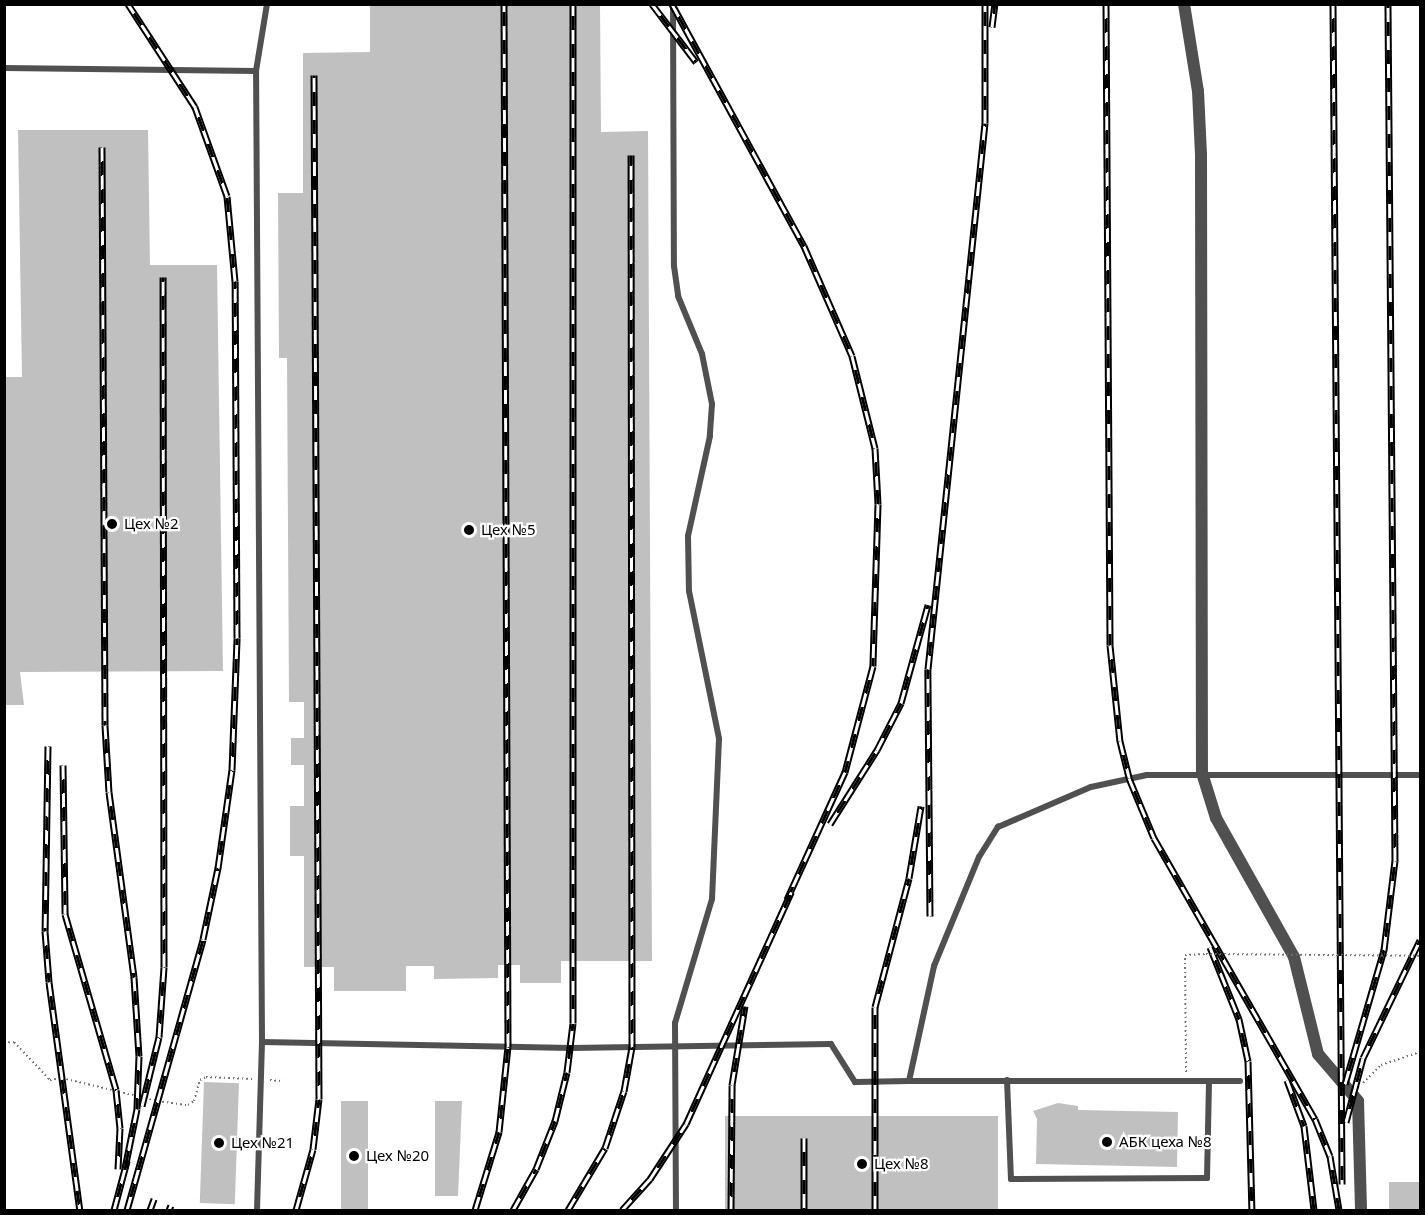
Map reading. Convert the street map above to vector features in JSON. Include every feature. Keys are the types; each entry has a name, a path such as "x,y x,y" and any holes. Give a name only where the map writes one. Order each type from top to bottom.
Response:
{"street":[{"path":"1184,4 1198,91 1201,155 1202,773 1216,818 1294,957 1318,1054 1358,1101 1361,1210"}],"lane":[{"path":"257,1210 262,1042 256,70 267,4"},
{"path":"673,4 674,266 678,296 702,354 712,404 710,436 688,536 689,591 719,739 712,899 705,932 683,986 675,1045 676,1210"},
{"path":"4,68 256,70"},
{"path":"909,1081 934,966 979,857 998,827 1108,782 1165,773 1420,775"},
{"path":"262,1042 571,1048 831,1044 855,1082 1240,1081"},
{"path":"1007,1080 1011,1179 1207,1178 1209,1081"}],"path":[{"path":"1186,1081 1185,955 1420,956"},
{"path":"4,1043 14,1042 50,1080 62,1078 158,1101 188,1105 194,1101 200,1080 206,1077 281,1081"},
{"path":"1363,1083 1381,1065 1420,1052"}],"building":[{"name":"Цех №5","path":"370,4 600,4 601,132 648,131 652,961 561,961 561,983 520,983 520,965 498,965 498,978 434,979 434,966 406,966 406,991 334,991 334,967 304,967 304,856 290,856 290,806 304,806 304,765 291,765 291,738 304,738 304,702 289,702 287,358 279,358 278,193 303,193 303,53 370,52"},
{"name":"Цех №2","path":"18,130 148,130 150,265 217,265 223,671 20,672 24,705 4,705 4,377 22,377"},
{"name":"Цех №21","path":"204,1082 239,1083 235,1204 200,1203"},
{"name":"Цех №20","path":"341,1101 368,1101 368,1210 341,1210"},
{"path":"435,1101 462,1101 458,1196 435,1196"},
{"name":"АБК цеха №8","path":"1058,1103 1078,1106 1078,1110 1178,1112 1177,1167 1036,1164 1037,1119 1033,1111"},
{"name":"Цех №8","path":"725,1116 998,1116 998,1210 725,1210"},
{"path":"1389,1182 1420,1182 1420,1210 1389,1210"}],"railway":[{"path":"127,1210 203,939 218,868 232,770 237,638 235,281 227,196 195,107 128,4"},
{"path":"475,1210 499,1132 508,1047 504,4"},
{"path":"513,1210 536,1169 555,1121 567,1072 573,1023 573,4"},
{"path":"652,4 696,62"},
{"path":"672,4 804,246 852,356 875,448 878,504 873,666 845,772 787,899"},
{"path":"930,916 928,669 985,123 985,4"},
{"path":"992,27 995,4"},
{"path":"1106,4 1110,645 1120,741 1129,778 1154,838 1315,1119 1330,1156 1339,1210"},
{"path":"1333,4 1342,1184"},
{"path":"1345,1084 1384,950 1395,861 1388,4"},
{"path":"296,1210 313,1149 319,1099 314,75"},
{"path":"102,147 105,725 109,792 134,977 139,1056 137,1109 125,1168"},
{"path":"568,1210 605,1148 624,1091 632,1047 631,155"},
{"path":"142,1106 159,1037 164,967 163,277"},
{"path":"830,824 877,750 901,703 928,605"},
{"path":"48,746 45,931 49,982 80,1210"},
{"path":"63,765 65,914 116,1090 120,1128 118,1169"},
{"path":"875,1210 875,1007 909,878 921,806"},
{"path":"622,1210 650,1179 686,1124 791,892"},
{"path":"1346,1122 1363,1058 1420,940"},
{"path":"1210,947 1239,1019 1248,1061 1252,1210"},
{"path":"731,1210 732,1085 745,1006"},
{"path":"1287,1080 1304,1126 1314,1210"},
{"path":"804,1138 804,1210"},
{"path":"114,1210 127,1161"},
{"path":"150,1210 154,1199"},
{"path":"169,1210 171,1205"}],"place":[{"name":"Цех №2","path":"112,524"},
{"name":"Цех №5","path":"469,530"},
{"name":"АБК цеха №8","path":"1107,1142"},
{"name":"Цех №21","path":"219,1143"},
{"name":"Цех №20","path":"354,1156"},
{"name":"Цех №8","path":"862,1164"}]}
